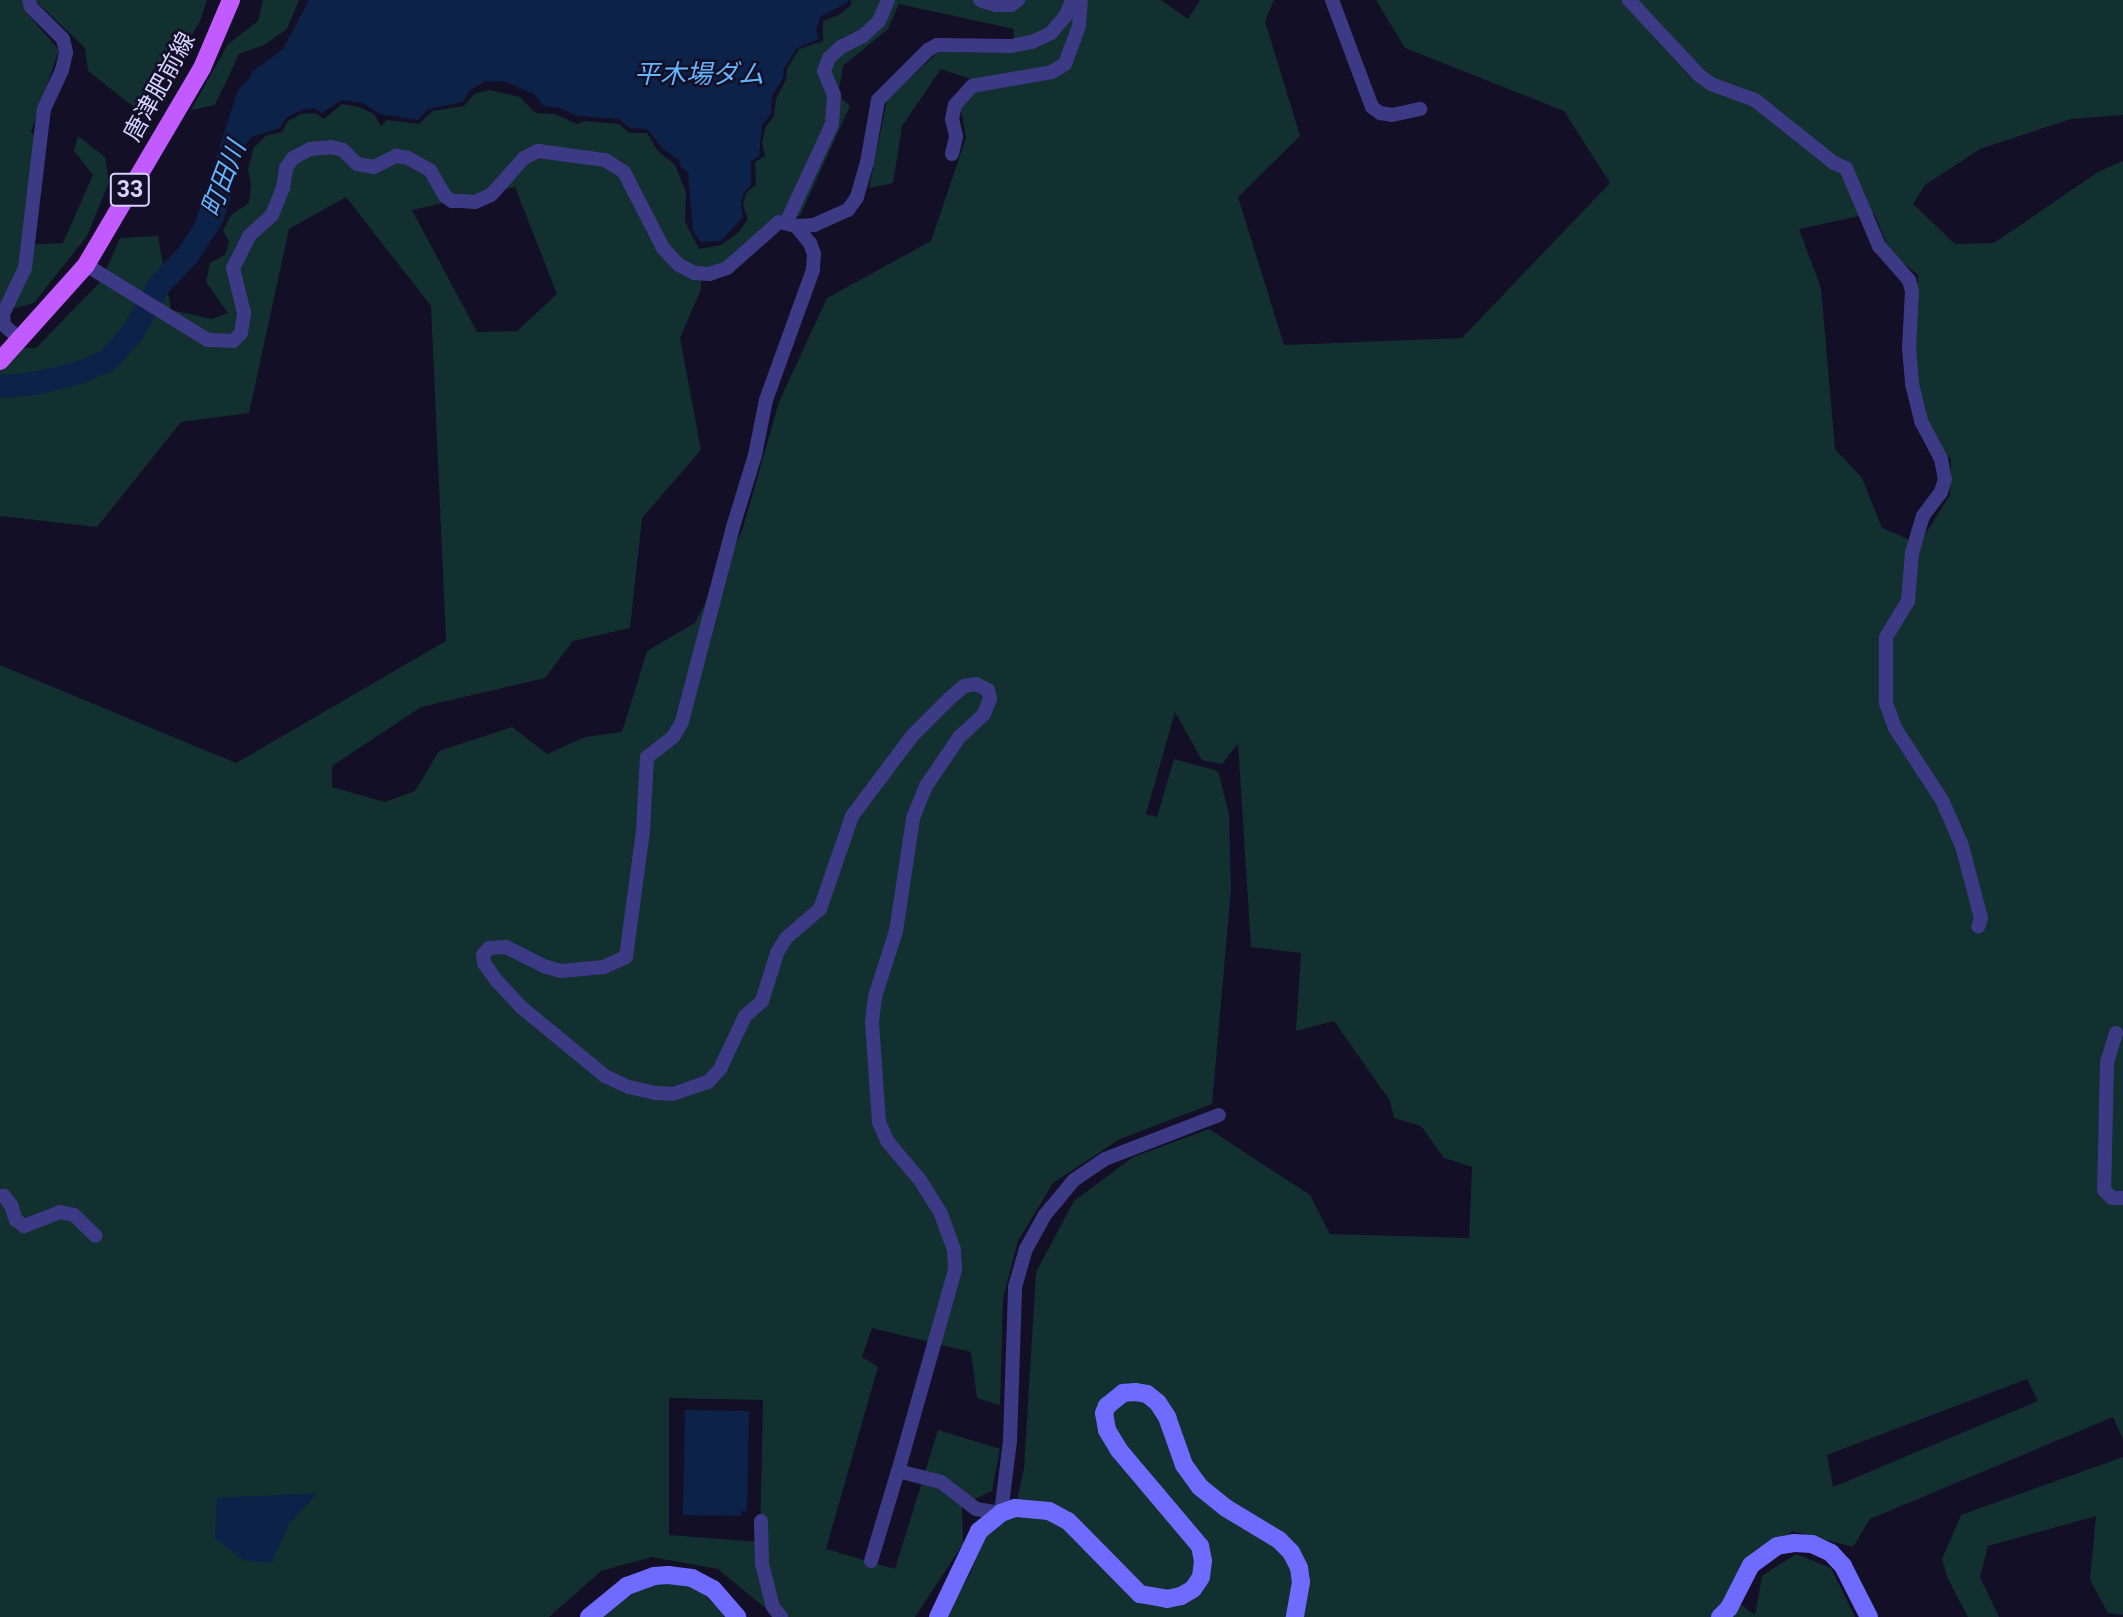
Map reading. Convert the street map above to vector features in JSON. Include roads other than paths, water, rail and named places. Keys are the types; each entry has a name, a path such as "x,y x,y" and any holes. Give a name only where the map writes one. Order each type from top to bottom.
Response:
{"main road":[{"name":"唐津肥前線","path":"0,361 86,265 202,68 231,0"}],"street":[{"path":"21,340 4,325 3,314 25,268 44,109 62,70 66,52 63,39 31,7 29,0"},
{"path":"791,223 832,124 834,95 824,71 828,58 863,36 879,21 888,0"},
{"path":"980,0 996,5 1011,5 1018,0"},
{"path":"86,265 208,341 233,341 241,333 244,313 233,268 250,235 272,215 283,188 286,168 293,158 310,149 343,150 357,164 374,167 396,156 408,158 430,170 445,195 452,201 475,201 491,195 524,158 538,150 605,160 624,172 663,248 680,265 695,273 709,274 727,268 771,227 823,222 848,210 857,197 867,163 878,100 928,50 937,45 1011,46 1032,42 1051,33 1066,15 1072,0"},
{"path":"952,154 956,136 952,119 955,105 972,86 1052,72 1065,64 1079,26 1081,0"},
{"path":"1332,0 1372,107 1381,113 1392,115 1420,109"},
{"path":"1629,0 1705,80 1755,100 1834,163 1846,168 1879,246 1909,279 1912,292 1909,348 1912,384 1921,421 1941,459 1945,479 1941,492 1923,516 1919,529 1912,553 1908,601 1886,637 1886,703 1895,728 1942,800 1962,846 1981,918 1978,927"},
{"path":"791,223 810,243 814,254 813,270 766,400 755,455 733,527 682,722 673,737 647,757 643,831 626,957 604,967 561,971 506,947 489,948 483,955 484,963 521,1007 605,1076 629,1087 673,1094 708,1082 720,1069 745,1016 762,1001 777,953 786,938 820,909 852,816 912,736 949,699 964,687 976,684 988,690 990,699 984,714 960,736 926,786 913,819 896,930 875,997 872,1022 879,1122 887,1140 919,1180 941,1214 954,1250 956,1270 871,1561"},
{"path":"2116,1033 2107,1062 2104,1190 2112,1198 2123,1198"},
{"path":"938,1617 979,1531 1001,1513 1010,1441 1015,1287 1026,1249 1044,1216 1074,1180 1105,1160 1144,1142 1219,1115"},
{"path":"0,1196 4,1196 11,1205 16,1220 24,1226 60,1212 74,1215 96,1236"},
{"path":"898,1471 941,1482 976,1509 1001,1513 1030,1507 1049,1511 1068,1521 1140,1594 1167,1599 1181,1596 1193,1589 1201,1577 1203,1561 1200,1546 1119,1450 1104,1420 1107,1406 1114,1398 1135,1392 1147,1394 1158,1403 1167,1417 1184,1465 1200,1486 1226,1508 1279,1540 1291,1552 1299,1568 1301,1582 1295,1617"},
{"path":"761,1521 762,1564 774,1606 781,1617"},
{"path":"1720,1617 1729,1608 1751,1564 1770,1550 1794,1543 1812,1544 1831,1553 1843,1566 1868,1617"},
{"path":"589,1617 627,1586 654,1576 668,1575 692,1577 713,1589 737,1617"}],"water":[{"name":"平木場ダム","path":"309,0 848,2 820,17 816,30 819,39 797,48 784,68 783,78 772,96 771,114 762,125 759,156 751,161 751,185 744,192 741,203 743,217 721,241 701,242 693,231 688,172 680,166 679,160 663,149 647,129 630,128 619,119 577,116 560,108 544,106 534,94 506,82 486,81 470,90 463,102 428,109 418,120 380,114 363,103 342,100 322,113 314,108 301,110 286,118 280,128 252,137 242,149 230,182 227,208 213,223 202,215 194,225 238,90 250,78 252,72 283,49"},
{"path":"685,1410 749,1411 747,1511 742,1511 741,1516 683,1515"},
{"path":"317,1493 289,1523 272,1563 243,1560 215,1538 217,1498"}],"waterway":[{"name":"町田川","path":"0,386 34,383 79,372 107,360 133,331 159,284 187,255 211,218 220,192"}]}
